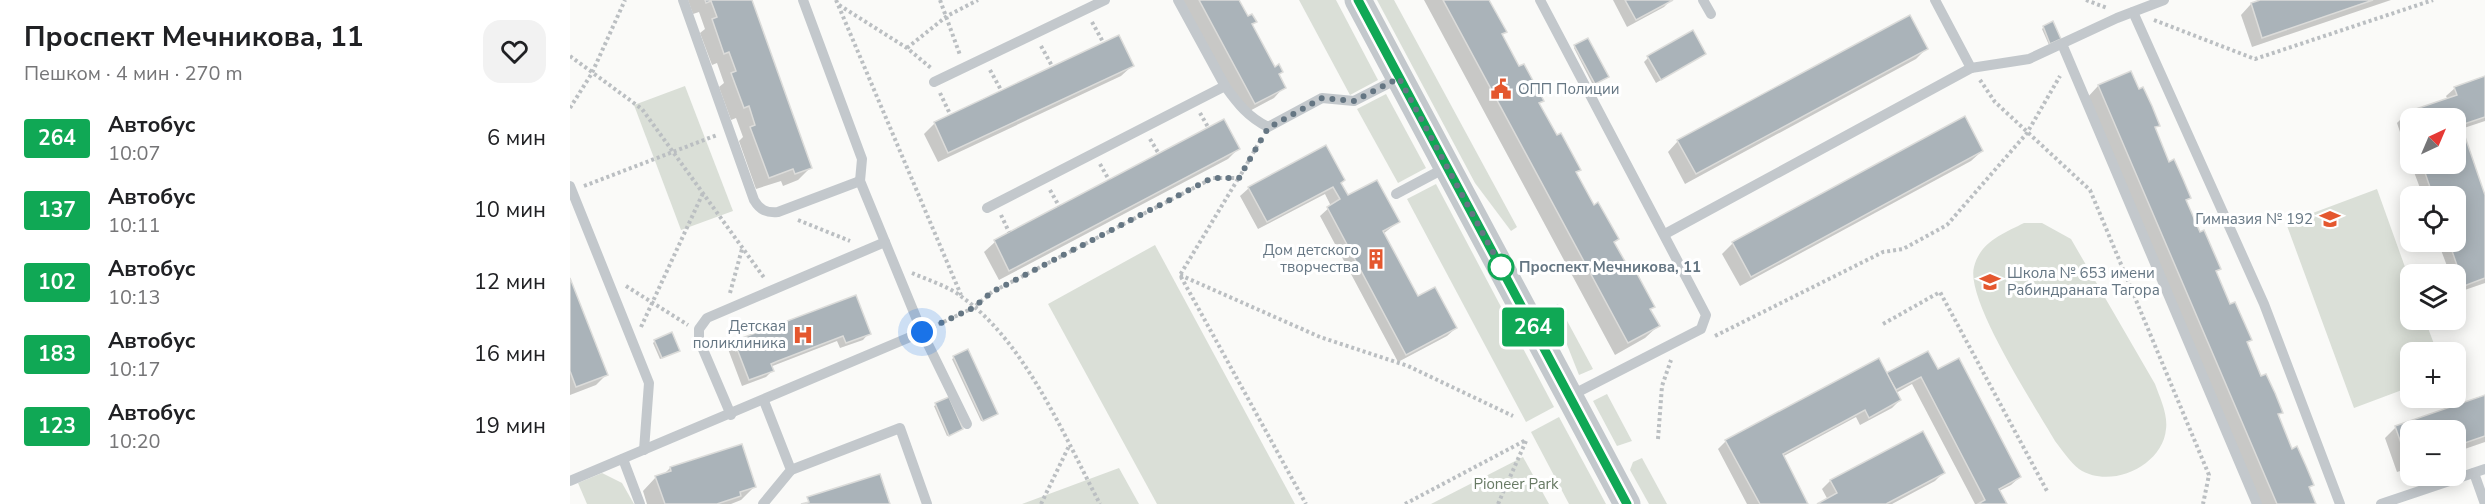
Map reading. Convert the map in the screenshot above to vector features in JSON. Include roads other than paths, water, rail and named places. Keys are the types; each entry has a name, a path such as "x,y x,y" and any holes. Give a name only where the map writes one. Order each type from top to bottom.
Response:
{"street":[{"path":"1358,0 1627,504"}],"lane":[{"path":"683,0 754,200 759,208 768,213 778,212 860,181"},
{"path":"804,0 862,159 860,181 922,332 967,424"},
{"path":"938,80 1105,0"},
{"path":"1178,0 1239,106 1253,120 1268,128 1322,98 1354,101 1399,78"},
{"path":"1540,0 1706,315 1701,329 1570,396"},
{"path":"1703,0 1711,14"},
{"path":"1935,0 1971,68"},
{"path":"1665,234 1971,68 2029,59 2164,0"},
{"path":"2133,12 2264,304 2340,504"},
{"path":"2062,44 2257,504"},
{"path":"987,208 1226,86"},
{"path":"1396,194 1447,167"},
{"path":"571,188 649,383 644,450"},
{"path":"731,415 699,340 699,329 707,318 885,242"},
{"path":"570,481 731,415 922,332"},
{"path":"764,401 791,470"},
{"path":"763,504 791,470 900,428 927,504"},
{"path":"624,459 640,504"},
{"path":"2381,504 2480,471 2485,504"}],"place":[{"name":"ОПП Полиции","path":"1501,89"},
{"name":"Гимназия № 192","path":"2330,219"},
{"name":"Дом детского творчества","path":"1376,259"},
{"name":"Проспект Мечникова, 11","path":"1501,267"},
{"name":"Школа № 653 имени Рабиндраната Тагора","path":"1990,282"},
{"name":"Детская поликлиника","path":"803,335"}],"park label":[{"name":"Pioneer Park","path":"1516,484"}]}
